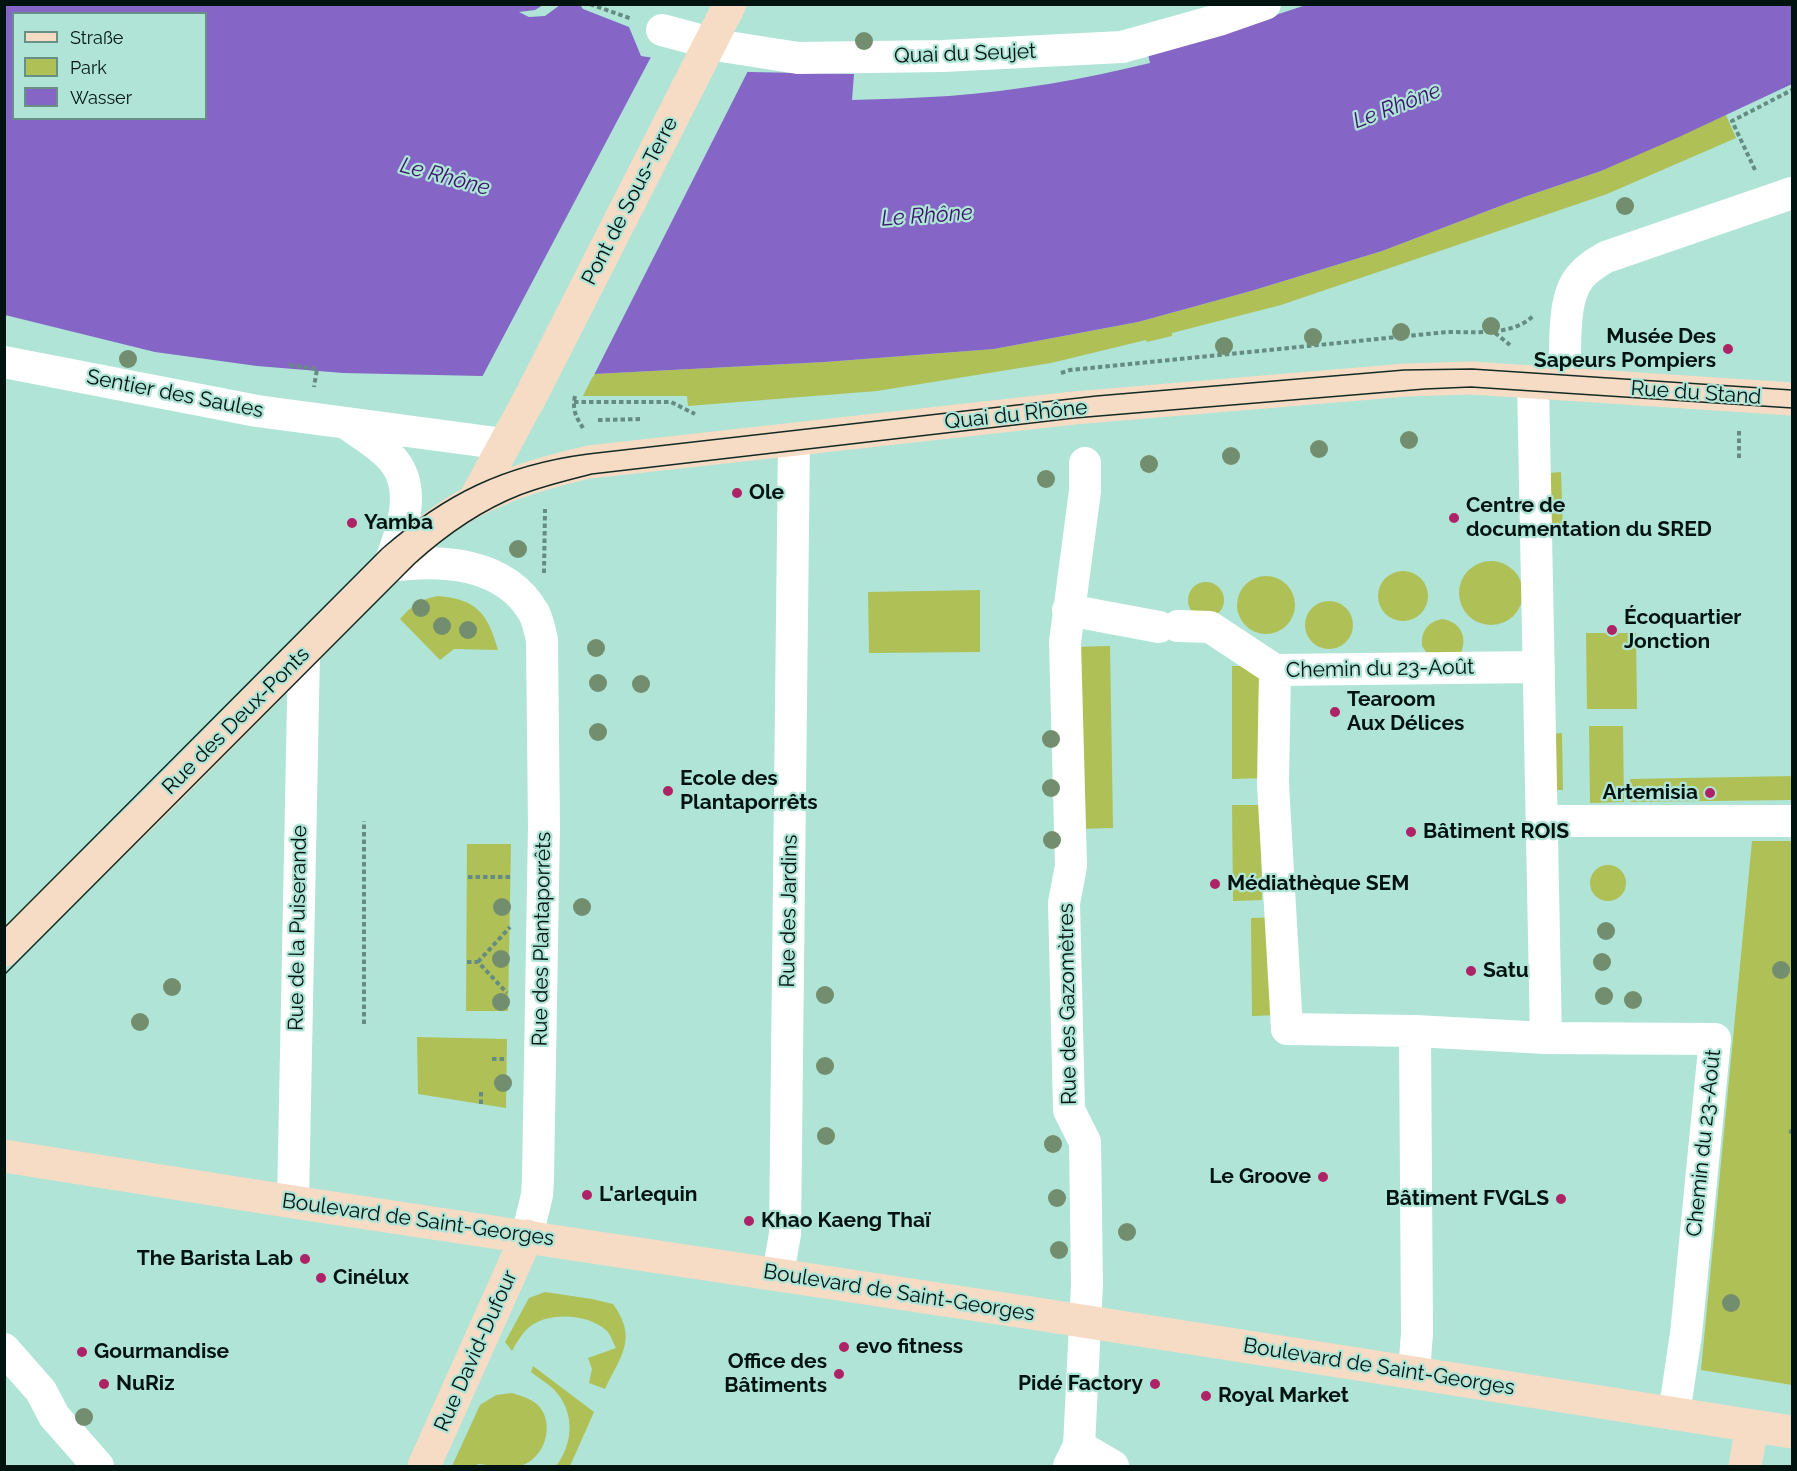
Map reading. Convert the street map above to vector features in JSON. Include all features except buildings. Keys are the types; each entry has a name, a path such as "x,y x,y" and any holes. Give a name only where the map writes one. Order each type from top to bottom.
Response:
{"street":[{"name":"Pont de Sous-Terre","path":"475,499 530,398 730,4"},
{"name":"Quai du Seujet","path":"662,30 722,46 798,58 943,56 1122,47 1222,19 1265,4"},
{"path":"1546,1038 1534,417 1548,383 1569,302 1578,278 1590,266 1606,257 1792,193"},
{"name":"Sentier des Saules","path":"4,362 257,411 504,444"},
{"name":"Quai du Rhône","path":"475,499 543,472 589,462 1063,410 1406,380 1472,378 1548,383"},
{"name":"Rue du Stand","path":"1548,383 1792,399"},
{"name":"Sentier des Saules","path":"345,423 383,450 396,464 402,478 405,514 402,531 389,566"},
{"name":"Rue des Jardins","path":"778,1274 784,1234 794,440"},
{"name":"Rue des Gazomètres","path":"1074,1456 1086,1322 1085,1142 1069,1110 1064,903 1071,866 1065,642 1085,491 1085,463"},
{"name":"Rue des Deux-Ponts","path":"4,950 389,566 432,528 475,499"},
{"name":"Rue des Plantaporrêts","path":"389,566 415,563 454,565 479,569 495,575 524,599 535,615 542,640 544,827 538,1178 537,1195 527,1236"},
{"path":"1068,610 1168,627 1210,627 1275,670"},
{"name":"Rue de la Puiserande","path":"293,1202 304,653"},
{"name":"Chemin du 23-Août","path":"1539,667 1275,670 1273,784 1287,1029 1415,1031 1546,1038 1715,1039 1686,1334 1674,1414"},
{"path":"1542,821 1792,821"},
{"path":"1414,1372 1417,1333 1415,1031"},
{"name":"Boulevard de Saint-Georges","path":"4,1156 1792,1432"},
{"name":"Rue David-Dufour","path":"424,1467 527,1236"},
{"path":"4,1349 41,1391 54,1416 98,1467"},
{"path":"1745,1467 1752,1426"},
{"path":"1074,1456 1113,1467"}],"path":[{"path":"590,4 662,30"},
{"path":"1758,176 1732,121 1792,90"},
{"path":"1059,374 1070,370 1423,334 1495,332 1526,322 1538,310"},
{"path":"289,365 317,369 314,386"},
{"path":"584,429 576,418 575,399 671,402 702,417"},
{"path":"1739,430 1739,460"},
{"path":"545,506 545,561"},
{"path":"364,821 364,1024"},
{"path":"468,877 514,878"},
{"path":"478,962 514,923"},
{"path":"467,962 478,962 514,1000"},
{"path":"492,1059 506,1059"},
{"path":"481,1090 481,1104"}],"green space":[{"path":"1726,115 1736,138 1607,194 1281,305 1172,333 1172,336 1051,363 877,391 688,406 687,396 583,396 594,374 825,362 994,349 1138,322 1251,291 1382,251 1524,197 1601,171"},
{"path":"1561,472 1563,530 1551,530 1549,473"},
{"path":"1485,561 1497,561 1514,570 1521,581 1523,593 1521,605 1514,616 1497,625 1485,625 1473,620 1464,611 1459,599 1459,587 1464,575 1473,566"},
{"path":"1398,571 1408,571 1421,578 1428,591 1428,601 1421,614 1408,621 1398,621 1389,617 1382,610 1378,601 1378,591 1382,582 1389,575"},
{"path":"1266,576 1282,581 1290,589 1295,605 1290,621 1282,629 1266,634 1250,629 1242,621 1237,605 1242,589 1250,581"},
{"path":"1206,582 1219,587 1224,600 1219,613 1206,618 1193,613 1188,600 1193,587"},
{"path":"980,590 980,652 869,653 868,592"},
{"path":"438,596 462,601 479,611 490,627 498,650 454,649 440,660 400,619 417,604"},
{"path":"1329,601 1346,608 1353,625 1346,642 1329,649 1312,642 1305,625 1312,608"},
{"path":"1441,619 1458,626 1463,635 1463,647 1461,653 1430,658 1422,646 1424,632 1429,625"},
{"path":"1586,633 1636,633 1637,709 1587,709"},
{"path":"1110,646 1113,828 1076,829 1073,647"},
{"path":"1232,666 1266,666 1266,778 1232,779"},
{"path":"1589,726 1623,726 1624,802 1590,803"},
{"path":"1562,733 1563,790 1550,790 1549,734"},
{"path":"1792,776 1792,800 1630,802 1630,779"},
{"path":"1232,805 1261,805 1262,900 1233,901"},
{"path":"1752,841 1792,841 1792,1385 1701,1370"},
{"path":"467,844 511,844 508,1011 466,1011"},
{"path":"1608,865 1621,870 1626,883 1621,896 1608,901 1595,896 1590,883 1595,870"},
{"path":"1280,917 1281,1015 1252,1016 1251,918"},
{"path":"417,1037 507,1039 506,1108 418,1094"},
{"path":"545,1292 613,1304 625,1327 626,1337 621,1356 605,1389 589,1383 592,1369 588,1358 616,1348 610,1335 599,1325 581,1318 550,1318 529,1327 512,1351 505,1342 529,1298"},
{"path":"533,1366 594,1412 570,1466 556,1466 567,1446 570,1425 568,1414 558,1394 531,1372"},
{"path":"512,1393 534,1402 543,1412 547,1428 540,1452 528,1463 515,1467 478,1464 476,1466 452,1466 480,1405 496,1395"}],"water":[{"name":"Le Rhône","path":"5,5 543,5 535,10 519,12 529,17 545,16 560,5 580,5 583,9 629,27 641,56 749,72 854,74 852,100 974,94 1025,88 1101,74 1150,63 1148,54 1306,5 1792,5 1792,84 1601,171 1524,197 1382,251 1251,291 1138,322 994,349 825,362 594,374 482,376 343,373 257,366 155,352 5,315"}],"pier":[{"path":"652,55 749,69 593,377 481,379"}],"tram line":[{"path":"4,928 382,549 429,512 453,498 503,474 529,466 588,454 1096,396 1404,370 1472,369 1792,390"},
{"path":"4,975 415,563 478,516 520,495 556,483 592,474 1075,418 1425,389 1471,387 1792,408"}],"place":[{"name":"Musée Des Sapeurs Pompiers","path":"1728,349"},
{"name":"Ole","path":"737,493"},
{"name":"Centre de documentation du SRED","path":"1454,518"},
{"name":"Yamba","path":"352,523"},
{"name":"Écoquartier Jonction","path":"1612,630"},
{"name":"Tearoom Aux Délices","path":"1335,712"},
{"name":"Ecole des Plantaporrêts","path":"668,791"},
{"name":"Artemisia","path":"1710,793"},
{"name":"Bâtiment ROIS","path":"1411,832"},
{"name":"Médiathèque SEM","path":"1215,884"},
{"name":"Satu","path":"1471,971"},
{"name":"Le Groove","path":"1323,1177"},
{"name":"L'arlequin","path":"587,1195"},
{"name":"Bâtiment FVGLS","path":"1561,1199"},
{"name":"Khao Kaeng Thaï","path":"749,1221"},
{"name":"The Barista Lab","path":"305,1259"},
{"name":"Cinélux","path":"321,1278"},
{"name":"evo fitness","path":"844,1347"},
{"name":"Gourmandise","path":"82,1352"},
{"name":"Office des Bâtiments","path":"839,1374"},
{"name":"NuRiz","path":"104,1384"},
{"name":"Pidé Factory","path":"1155,1384"},
{"name":"Royal Market","path":"1206,1396"}]}
